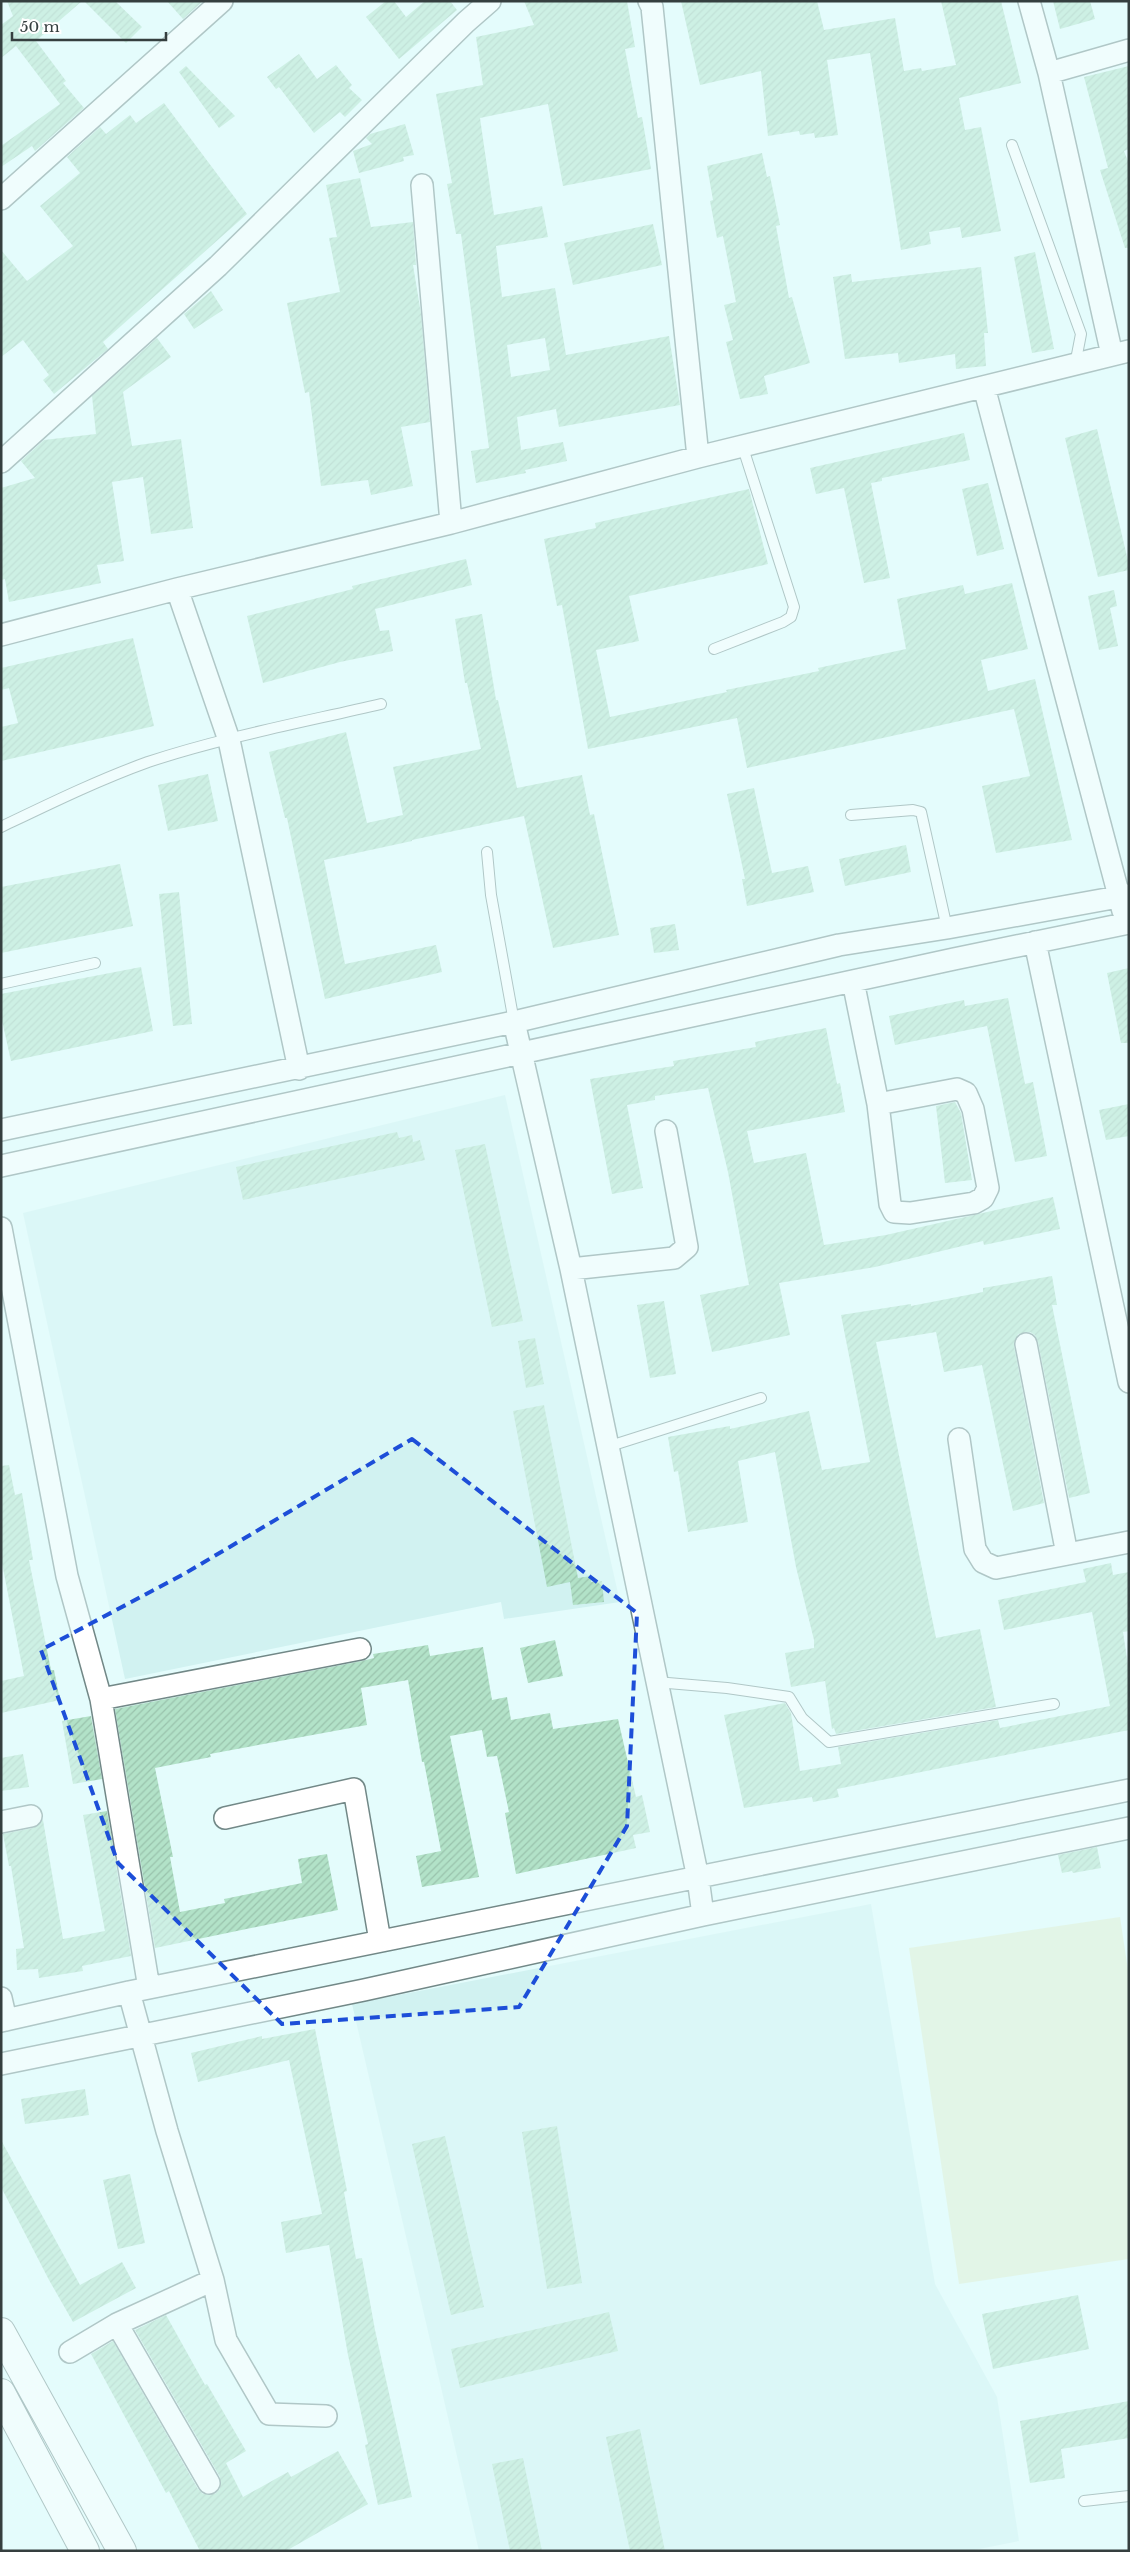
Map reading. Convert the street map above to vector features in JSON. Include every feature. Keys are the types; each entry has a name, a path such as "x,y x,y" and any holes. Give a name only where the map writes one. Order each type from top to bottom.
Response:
{"main road":[{"path":"1,2332 122,2551"},
{"path":"1,2394 85,2551"}],"street":[{"path":"1,199 222,1"},
{"path":"1,462 218,266 466,22 490,1"},
{"path":"649,1 654,26 698,457"},
{"path":"1,635 177,590 451,524 698,457 742,448 1120,353 1029,1"},
{"path":"1049,73 1129,50"},
{"path":"422,185 451,524"},
{"path":"1,1166 1128,923 1124,896 984,387"},
{"path":"177,590 229,740 299,1069"},
{"path":"1,1130 299,1069 514,1022 839,945 947,928 1124,896"},
{"path":"1035,942 1129,1382"},
{"path":"853,981 878,1104 890,1204 894,1212 910,1213 974,1203 982,1198 988,1188 972,1109 966,1093 957,1089 878,1104"},
{"path":"514,1022 523,1052 570,1269 698,1878 703,1915"},
{"path":"570,1269 674,1258 686,1247 666,1131"},
{"path":"1,1228 66,1576 100,1698 149,1988"},
{"path":"1026,1344 1067,1554"},
{"path":"959,1439 975,1549 983,1562 996,1568 1129,1542"},
{"path":"100,1698 360,1649"},
{"path":"224,1818 354,1789 380,1941"},
{"path":"1,1998 4,2021 129,1992 1129,1790"},
{"path":"1,1822 32,1816"},
{"path":"1,2064 140,2034 364,1990 703,1915 1129,1828"},
{"path":"129,1992 213,2280 226,2340 270,2414 326,2416"},
{"path":"70,2352 117,2324 213,2280"},
{"path":"117,2324 209,2483"}],"lane":[{"path":"1012,145 1081,334 1075,364"},
{"path":"714,648 783,622 791,617 794,607 742,448"},
{"path":"1,827 82,789 148,762 229,740 381,704"},
{"path":"851,816 913,810 921,812 947,928"},
{"path":"486,852 491,895 514,1022"},
{"path":"1,984 96,963"},
{"path":"607,1447 761,1398"},
{"path":"656,1682 727,1688 789,1697 802,1718 829,1742 1054,1704"},
{"path":"1084,2501 1129,2496"}],"highlighted area":[{"path":"412,1439 637,1613 627,1826 519,2007 282,2024 118,1863 41,1650 184,1574"}],"shaded area":[{"path":"505,1095 620,1602 504,1619 501,1602 125,1679 23,1213"},
{"path":"871,1904 935,2284 997,2397 1019,2541 969,2551 479,2551 352,2004"}],"green space":[{"path":"1120,1917 1129,1977 1129,2259 959,2284 909,1948"}],"building":[{"path":"7,1 82,1 36,41 66,81 63,83 84,108 35,151 32,146 1,167 1,146 60,104 16,46 1,58 1,25 13,16"},
{"path":"84,1 115,1 142,27 126,43"},
{"path":"167,1 203,1 183,19"},
{"path":"386,1 394,1 406,17 425,1 450,1 457,10 399,59 366,17"},
{"path":"524,1 627,1 635,47 625,49 638,118 642,117 651,169 563,186 548,104 480,118 494,215 542,206 548,237 496,246 502,297 555,288 566,355 669,336 680,405 559,427 556,409 517,417 521,450 563,442 567,461 525,470 526,473 476,483 471,451 489,448 461,234 456,234 447,184 452,183 436,94 483,85 476,37 534,25","holes":["545,338 550,370 511,377 507,345"]},
{"path":"681,1 817,1 824,30 895,18 904,71 921,68 922,71 956,65 941,1 1001,1 1021,83 959,98 965,130 981,127 1001,231 962,238 960,227 929,232 931,244 901,250 870,53 827,60 838,135 815,138 814,133 800,135 799,131 768,136 761,71 700,85"},
{"path":"1053,1 1090,1 1095,19 1060,29"},
{"path":"299,54 317,79 336,65 352,85 349,88 362,100 345,117 340,112 314,133 279,87 276,89 267,77"},
{"path":"186,66 235,116 219,128 179,72"},
{"path":"1129,66 1129,149 1124,151 1129,164 1129,248 1125,248 1100,170 1108,168 1084,77"},
{"path":"164,103 247,214 103,342 108,349 54,394 43,380 49,375 23,340 1,357 1,250 27,281 73,246 40,206 80,173 67,157 100,127 106,134 130,115 136,123"},
{"path":"405,124 414,155 403,157 404,161 359,173 353,151 372,144 366,138 370,134"},
{"path":"762,153 767,177 770,176 780,225 776,226 789,298 792,297 810,363 764,376 768,394 740,399 726,342 733,340 724,305 736,302 723,236 717,238 710,201 713,200 707,166"},
{"path":"360,178 371,227 413,222 416,265 413,265 421,314 430,422 401,427 413,486 371,495 368,480 321,486 309,392 305,393 287,303 340,292 329,238 337,237 326,185"},
{"path":"653,224 662,265 573,285 564,243"},
{"path":"1035,252 1054,349 1032,353 1014,257"},
{"path":"981,267 988,333 984,333 986,366 956,369 955,354 899,363 898,353 845,359 833,277 851,274 852,282"},
{"path":"211,291 223,310 194,329 184,314"},
{"path":"157,338 171,357 123,392 132,446 181,439 193,528 151,534 143,477 112,482 124,561 97,565 101,583 9,602 5,579 1,580 1,488 35,478 21,461 44,440 96,434 92,396"},
{"path":"1097,429 1129,565 1129,570 1098,577 1065,438"},
{"path":"964,433 970,460 882,478 882,481 871,483 890,578 864,583 844,488 816,494 810,468"},
{"path":"988,483 1004,549 977,556 962,489"},
{"path":"749,489 768,564 629,596 639,641 596,650 610,717 819,671 818,668 906,649 897,599 963,585 965,594 1012,583 1028,649 981,660 988,691 1035,679 1072,840 996,853 982,786 1030,776 1014,709 747,768 737,718 588,749 562,605 557,606 544,539 596,528 595,523"},
{"path":"466,559 472,585 375,609 380,631 389,630 393,651 340,662 263,683 247,616 353,589 352,586"},
{"path":"1114,590 1117,606 1110,608 1118,646 1099,650 1088,596"},
{"path":"482,614 496,700 498,700 517,788 582,775 590,815 594,814 619,935 553,948 524,816 412,840 324,860 345,964 436,945 442,972 325,999 287,818 285,818 269,752 346,732 367,823 403,815 393,767 481,749 467,683 465,683 455,619"},
{"path":"133,638 154,726 1,761 1,727 18,723 9,688 1,690 1,668"},
{"path":"208,774 218,821 168,831 158,785"},
{"path":"754,788 772,873 808,866 814,892 747,906 742,879 745,879 727,794"},
{"path":"906,845 911,872 845,886 839,859"},
{"path":"120,864 133,926 1,953 1,887"},
{"path":"179,892 192,1024 173,1026 159,894"},
{"path":"675,924 679,950 654,953 650,928"},
{"path":"141,967 153,1031 11,1061 1,1016 1,994"},
{"path":"1129,968 1129,1043 1121,1043 1107,973"},
{"path":"1008,998 1025,1084 1033,1082 1047,1156 1015,1162 987,1026 895,1045 889,1016 964,1000 965,1006"},
{"path":"826,1028 837,1084 840,1083 845,1112 747,1131 754,1163 806,1153 824,1245 886,1235 1053,1197 1060,1229 984,1245 983,1241 875,1267 779,1283 790,1335 712,1352 700,1295 749,1285 728,1172 708,1088 655,1096 655,1100 627,1105 643,1188 612,1194 590,1079 674,1066 673,1061 756,1047 755,1042"},
{"path":"955,1102 961,1113 972,1180 945,1183 936,1106"},
{"path":"1129,1104 1129,1136 1106,1140 1099,1110"},
{"path":"397,1132 399,1138 412,1135 413,1142 420,1140 425,1160 243,1200 236,1167"},
{"path":"485,1144 523,1321 492,1327 455,1150"},
{"path":"1052,1276 1057,1305 1052,1305 1090,1493 1069,1498 1038,1342 1035,1335 1030,1332 1018,1334 1014,1346 1044,1503 1013,1511 982,1365 944,1372 936,1332 876,1342 936,1638 980,1629 996,1707 836,1734 834,1728 832,1729 825,1681 791,1687 785,1653 814,1648 814,1640 796,1567 775,1452 738,1461 748,1522 688,1532 678,1471 674,1472 668,1437 730,1426 730,1429 809,1411 822,1470 870,1462 841,1315 911,1304 911,1306 983,1292 983,1288"},
{"path":"664,1301 676,1374 650,1378 637,1305"},
{"path":"535,1338 544,1384 526,1388 518,1341"},
{"path":"544,1405 578,1578 591,1576 591,1582 602,1581 604,1602 573,1605 570,1582 547,1587 513,1411"},
{"path":"9,1465 15,1495 22,1493 33,1560 29,1560 51,1670 54,1670 60,1700 1,1713 1,1681 24,1676 1,1558 1,1466"},
{"path":"1111,1563 1113,1575 1129,1572 1129,1631 1123,1632 1129,1672 1129,1730 837,1789 839,1797 813,1802 812,1797 744,1808 724,1715 785,1703 791,1713 800,1771 841,1764 838,1747 998,1720 1000,1728 1110,1706 1092,1612 1004,1630 998,1600 1086,1582 1083,1569"},
{"path":"555,1640 563,1676 528,1683 520,1648"},
{"path":"428,1645 430,1656 483,1647 492,1700 507,1697 511,1720 550,1713 553,1729 618,1719 636,1797 642,1795 650,1832 633,1835 636,1848 516,1874 505,1813 509,1812 497,1756 487,1757 482,1730 450,1736 479,1877 422,1887 416,1856 441,1851 424,1762 422,1762 408,1680 361,1688 367,1725 210,1754 211,1757 155,1768 173,1857 170,1857 180,1912 225,1903 224,1899 302,1883 298,1859 327,1854 338,1910 155,1948 115,1709 362,1661 374,1658 373,1654"},
{"path":"91,1716 102,1779 73,1784 62,1721"},
{"path":"23,1754 29,1787 1,1791 1,1758"},
{"path":"107,1811 131,1956 82,1966 83,1971 39,1978 38,1969 17,1970 16,1949 24,1948 11,1866 9,1866 3,1834 33,1828 43,1820 63,1939 105,1931 83,1815"},
{"path":"1097,1847 1101,1868 1062,1873 1058,1855"},
{"path":"315,2029 347,2191 344,2192 356,2259 362,2258 375,2330 412,2497 378,2505 365,2445 368,2444 348,2355 329,2245 286,2253 281,2222 322,2214 289,2060 198,2082 191,2053 262,2036 262,2039"},
{"path":"85,2089 89,2115 25,2124 21,2099"},
{"path":"557,2126 582,2283 547,2289 522,2132"},
{"path":"445,2136 484,2307 451,2315 412,2144"},
{"path":"1,2140 80,2285 122,2262 136,2288 73,2322 1,2187"},
{"path":"130,2174 145,2243 118,2249 103,2180"},
{"path":"1078,2295 1089,2349 993,2369 982,2314"},
{"path":"609,2312 618,2351 460,2388 451,2349"},
{"path":"166,2315 205,2385 207,2384 246,2451 226,2463 243,2497 288,2472 291,2477 338,2451 368,2504 286,2551 200,2551 169,2491 166,2493 91,2354 113,2341 198,2489 203,2494 215,2494 220,2489 220,2477 135,2330"},
{"path":"1129,2401 1129,2438 1061,2449 1065,2478 1030,2483 1020,2421"},
{"path":"640,2429 665,2551 630,2551 606,2437"},
{"path":"523,2458 542,2551 510,2551 492,2464"}]}
